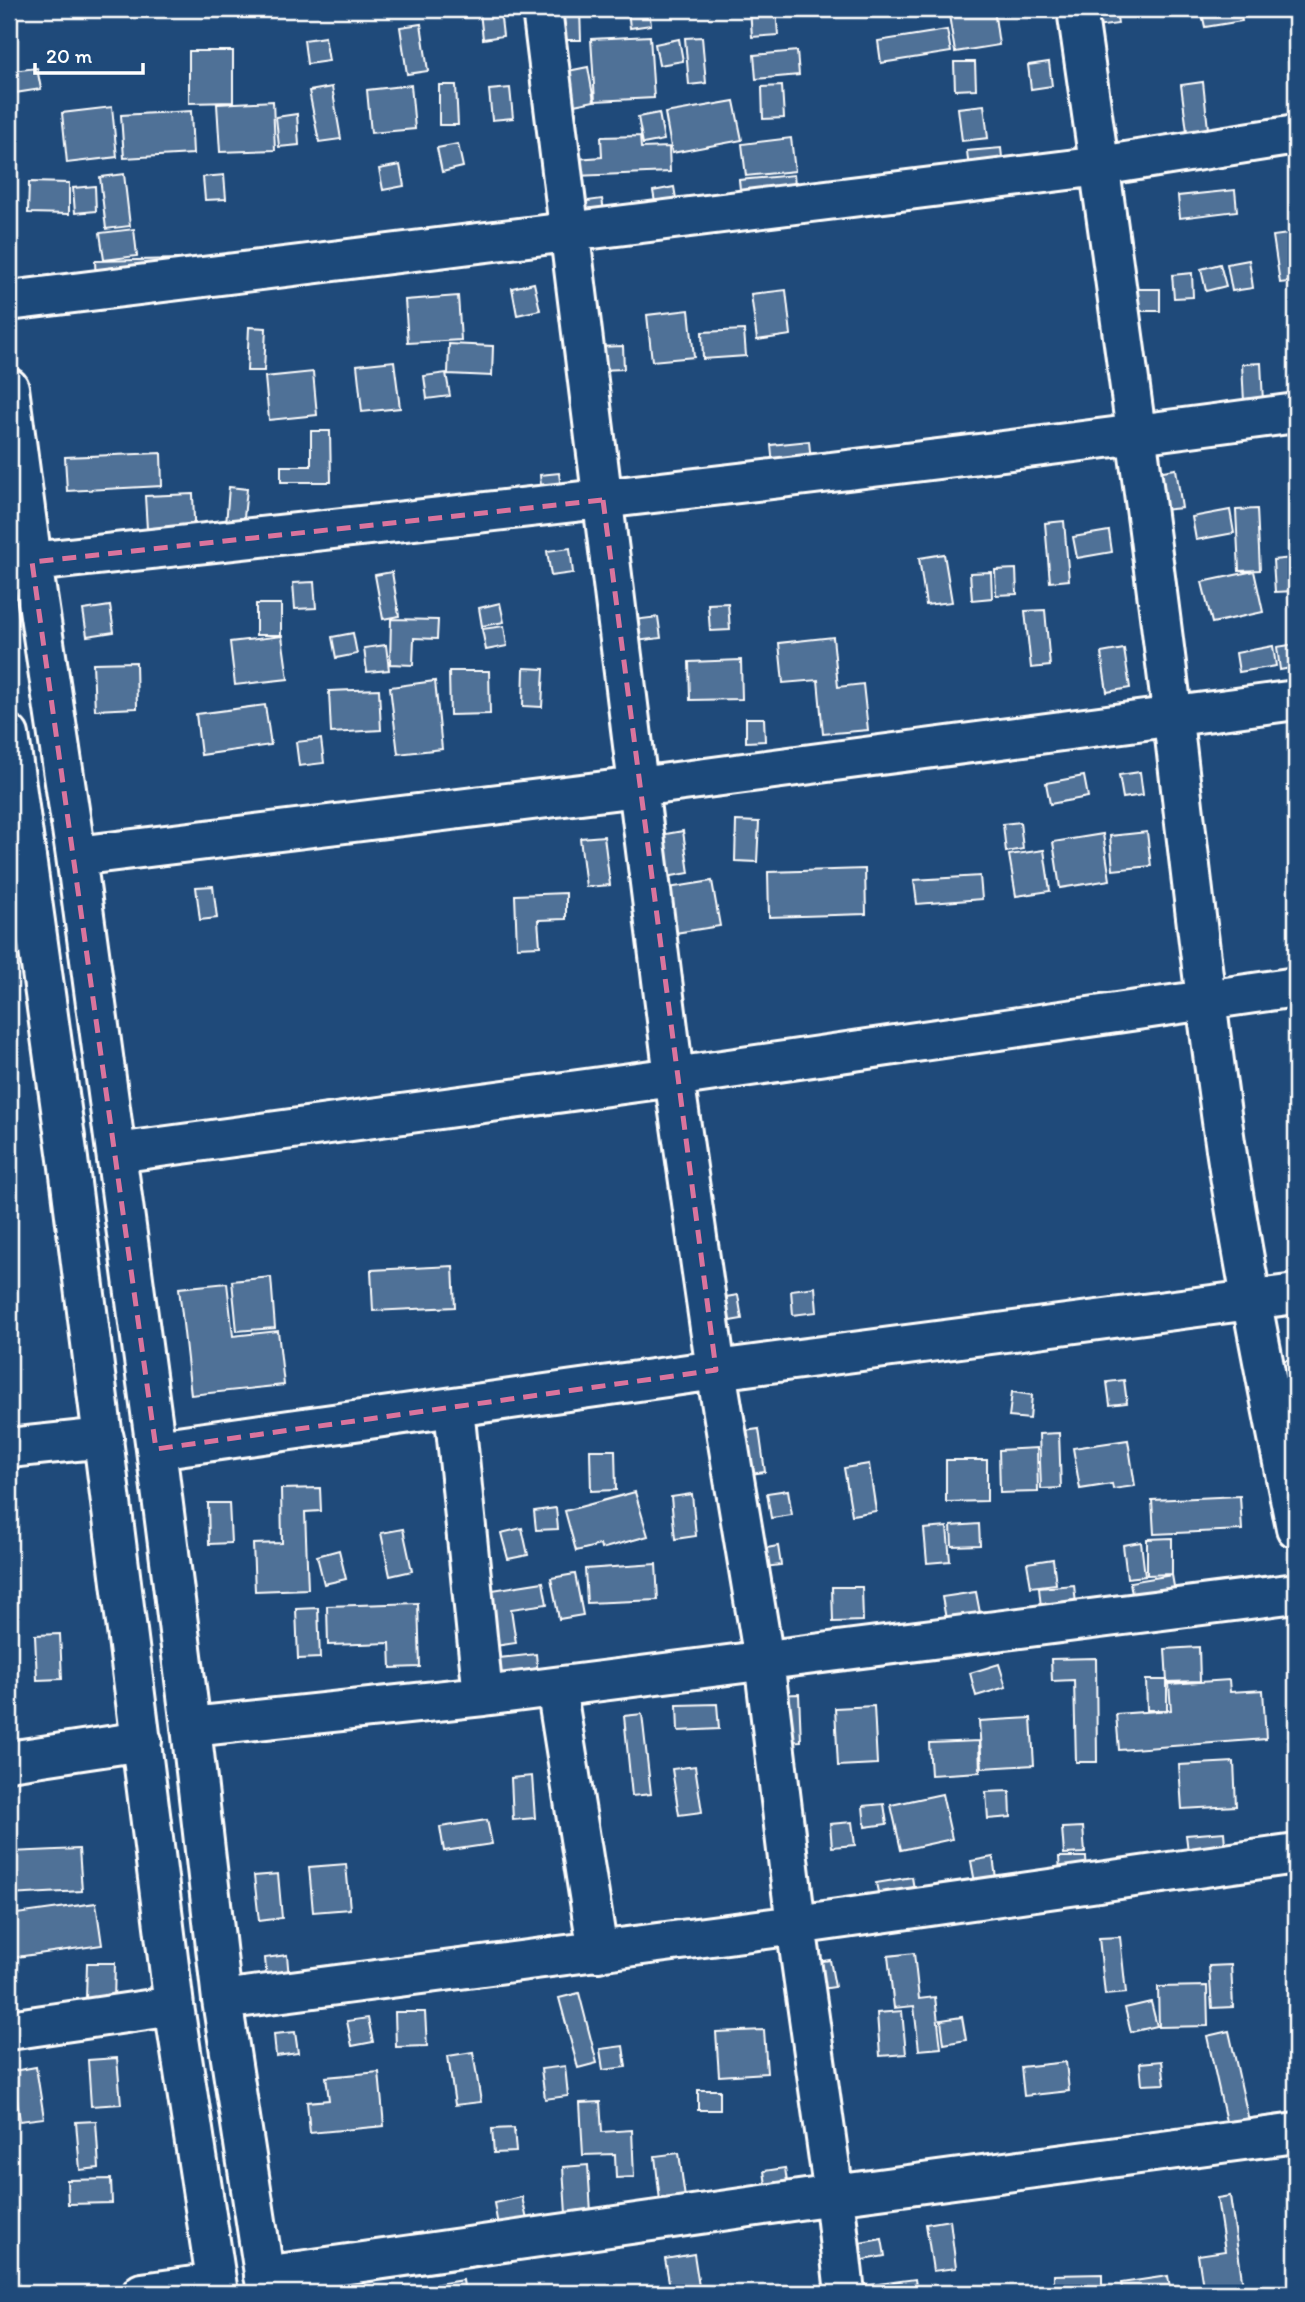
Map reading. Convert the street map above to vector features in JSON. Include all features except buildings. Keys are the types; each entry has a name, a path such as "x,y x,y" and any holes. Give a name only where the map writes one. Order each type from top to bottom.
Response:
{"street":[{"path":"542,9 674,1077 716,1370 764,1660 845,2293"},
{"path":"1077,9 1136,435 1226,1152 1251,1300 1296,1528"},
{"path":"9,301 1100,166 1296,135"},
{"path":"9,388 76,856 156,1449 222,2000 265,2285 834,2195 1296,2133"},
{"path":"32,562 603,500 1296,413"},
{"path":"76,856 638,787 1296,700"},
{"path":"9,735 18,868 104,1438 174,2006 217,2288 142,2293"},
{"path":"116,1153 674,1077 1296,987"},
{"path":"156,1449 716,1370 1296,1294"},
{"path":"454,1408 483,1696"},
{"path":"9,1448 104,1438"},
{"path":"191,1727 483,1696 1296,1593"},
{"path":"556,1687 598,1952"},
{"path":"9,1761 142,1741"},
{"path":"222,2000 598,1952 1296,1854"},
{"path":"9,2030 174,2006"}],"highlighted area":[{"path":"603,500 716,1370 156,1449 32,562"}]}
